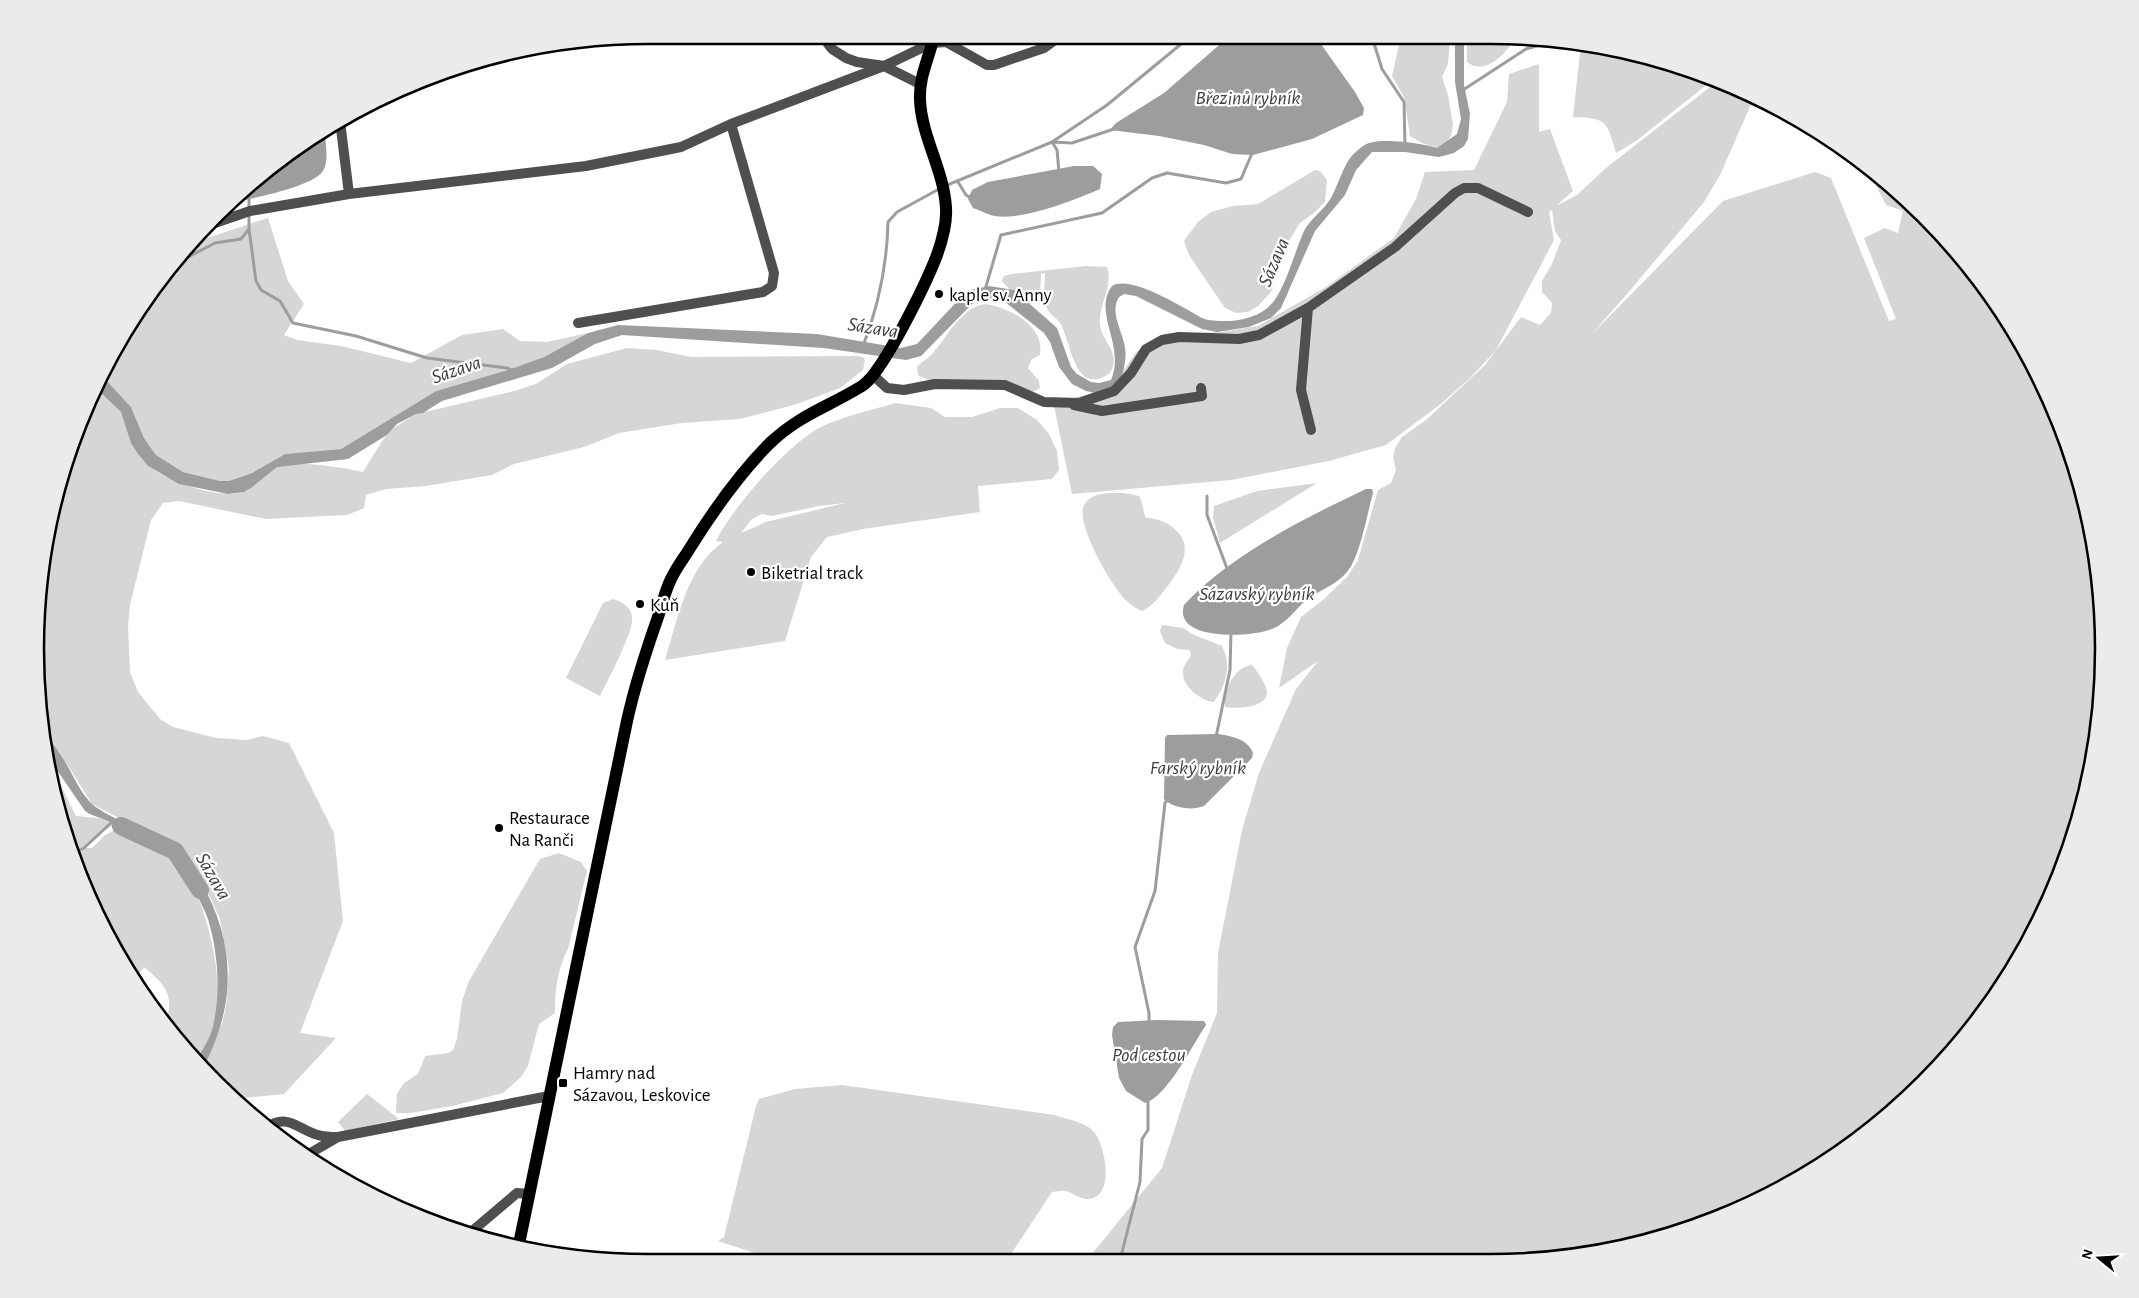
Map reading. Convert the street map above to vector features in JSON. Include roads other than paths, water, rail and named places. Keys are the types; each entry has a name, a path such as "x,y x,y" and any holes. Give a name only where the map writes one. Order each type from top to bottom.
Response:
{"main road":[{"path":"520,1240 626,721 636,682 671,579 701,531 736,483 770,444 792,424 807,414 863,385 874,376 893,344 937,255 944,229 946,208 943,187 926,132 920,101 920,84 932,44"}],"street":[{"path":"828,44 832,49 857,62 884,66 920,84"},
{"path":"221,221 250,211 349,194 586,166 681,147 731,124 884,66 929,44"},
{"path":"950,44 987,65 994,65 1044,48 1050,44"},
{"path":"578,324 763,292 772,286 774,272 731,124"},
{"path":"341,128 349,194"},
{"path":"1068,404 1079,403 1114,391 1131,373 1146,349 1162,340 1179,337 1239,339 1260,335 1308,308 1395,247 1464,188 1478,188 1528,212"},
{"path":"1308,308 1301,390 1311,430"},
{"path":"874,376 887,388 904,390 935,384 1005,385 1044,402 1068,404 1102,411 1202,396 1201,388"},
{"path":"274,1123 283,1121 302,1127 317,1135 338,1137 549,1096"},
{"path":"312,1151 338,1137"},
{"path":"475,1229 517,1193 530,1194"}],"water":[{"name":"Březinů rybník","path":"1220,44 1321,44 1364,108 1363,115 1312,139 1253,155 1232,154 1204,145 1159,136 1110,130 1116,123 1164,93"},
{"path":"1455,44 1464,44 1464,85 1470,114 1468,139 1464,146 1454,153 1439,157 1405,152 1372,152 1356,170 1345,195 1315,231 1281,308 1271,318 1249,327 1217,332 1202,329 1136,296 1124,294 1119,297 1115,309 1125,348 1123,371 1119,384 1095,393 1072,384 1059,367 1050,342 1044,333 1000,298 974,302 921,356 906,360 824,348 622,335 595,344 552,368 442,401 423,413 416,414 397,424 387,435 348,459 277,467 244,492 228,494 179,484 148,466 131,443 121,412 101,393 106,380 131,407 144,438 156,455 183,472 220,481 229,481 252,473 285,454 341,449 436,391 508,370 544,357 588,333 618,325 817,334 901,348 917,344 965,293 989,286 1014,290 1057,328 1071,367 1077,374 1091,382 1099,383 1111,380 1115,367 1115,354 1106,307 1107,296 1112,286 1121,284 1132,285 1158,294 1204,319 1232,321 1260,313 1268,308 1279,294 1304,231 1331,198 1346,165 1357,151 1369,143 1384,141 1422,144 1437,148 1457,134 1461,119 1455,82"},
{"path":"325,138 326,160 324,169 319,175 296,187 243,200 281,169"},
{"path":"1074,166 1093,166 1102,174 1100,189 1077,199 1033,213 1006,217 992,215 973,208 968,199 972,190 988,182"},
{"name":"Sázavský rybník","path":"1366,489 1372,489 1373,493 1352,565 1338,580 1309,598 1278,626 1254,633 1220,634 1204,632 1191,626 1184,617 1184,605 1223,570 1269,539 1318,512"},
{"name":"Farský rybník","path":"1218,734 1243,741 1251,748 1252,758 1204,806 1188,808 1172,805 1164,799 1165,738 1167,735"},
{"path":"51,742 92,804 120,820 177,845 190,861 212,903 226,950 228,973 222,1020 206,1061 200,1054 208,1040 213,1026 218,986 216,958 208,919 187,868 176,853 164,845 149,838 111,826 113,824 110,822 85,811 55,767"},
{"name":"Pod cestou","path":"1157,1020 1204,1021 1206,1025 1171,1081 1153,1099 1145,1103 1126,1091 1119,1078 1112,1035 1113,1027 1118,1022"}],"waterway":[{"path":"945,186 1052,142 1107,105 1181,44"},
{"path":"1374,44 1382,69 1404,102 1405,146"},
{"path":"1463,90 1526,49 1537,46"},
{"path":"1053,142 1072,143 1114,129"},
{"path":"1052,142 1057,150 1059,172"},
{"path":"985,290 1001,235 1102,213 1152,178 1167,173 1226,183 1241,179 1253,151"},
{"path":"958,182 966,195 971,198"},
{"path":"863,346 874,315 881,285 886,254 888,222 897,212 939,189"},
{"path":"249,196 249,229"},
{"path":"188,257 215,243 241,239 249,229 256,281 261,290 280,301 293,323 356,336 427,358 507,368 514,371"},
{"path":"1207,496 1207,515 1228,571"},
{"path":"1216,737 1230,670 1231,632"},
{"path":"1149,1024 1149,1013 1135,947 1155,891 1165,803 1168,799"},
{"path":"78,851 84,848 112,822"},
{"name":"Sázava","path":"121,826 175,851 200,890"},
{"path":"1122,1254 1140,1182 1142,1139 1148,1130 1148,1100"}],"place":[{"name":"kaple sv. Anny","path":"939,294"},
{"name":"Biketrial track","path":"751,572"},
{"name":"Kůň","path":"640,604"},
{"name":"Restaurace Na Ranči","path":"499,828"},
{"name":"Hamry nad Sázavou, Leskovice","path":"563,1083"}]}
